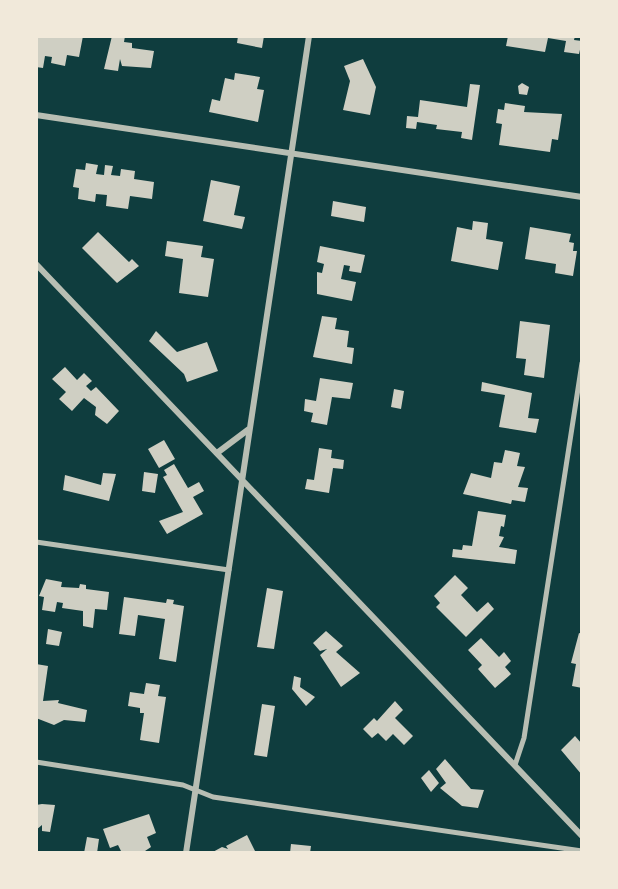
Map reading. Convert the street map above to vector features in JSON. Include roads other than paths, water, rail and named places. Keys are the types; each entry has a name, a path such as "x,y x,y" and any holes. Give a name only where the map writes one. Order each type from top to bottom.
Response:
{"street":[{"path":"186,853 309,36"},
{"path":"36,115 582,197"},
{"path":"36,264 582,836"},
{"path":"515,765 524,738 582,363"},
{"path":"217,453 250,429"},
{"path":"36,542 229,570"},
{"path":"36,762 195,789 213,797 582,851"}]}
